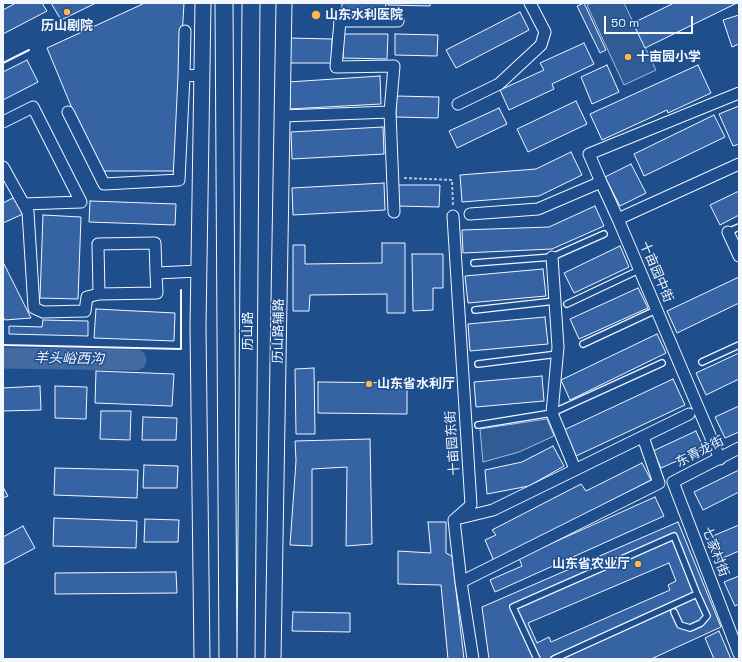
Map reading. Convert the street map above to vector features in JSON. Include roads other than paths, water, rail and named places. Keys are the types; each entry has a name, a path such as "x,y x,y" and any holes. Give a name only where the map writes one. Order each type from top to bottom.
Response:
{"main road":[{"name":"历山路","path":"224,3 228,659"},
{"name":"历山路","path":"246,659 251,3"}],"street":[{"path":"202,659 199,271 203,3"},
{"name":"历山路辅路","path":"273,659 284,3"},
{"path":"458,104 499,84 541,44 545,32 530,3"},
{"path":"394,212 390,112 394,66 336,67 340,21 398,21"},
{"path":"68,112 104,184 179,180 185,31"},
{"path":"184,76 202,75"},
{"path":"739,93 589,154 618,219 739,164"},
{"path":"3,122 33,107 81,202 24,204"},
{"path":"282,116 390,112"},
{"path":"3,167 28,212 34,308 44,312 85,311 87,298 99,294 157,293 155,243 98,244 99,294"},
{"path":"470,214 538,209 601,182"},
{"name":"十亩园东街","path":"453,216 471,505 454,520"},
{"name":"十亩园中街","path":"618,219 720,459"},
{"path":"728,232 739,256"},
{"path":"552,257 558,354 552,413 574,469"},
{"path":"156,273 199,271"},
{"path":"474,659 461,582 454,520 493,510 689,414"},
{"path":"461,582 659,483 642,437"},
{"name":"东青龙街","path":"673,482 739,448"},
{"name":"七家村街","path":"673,482 739,654"}],"lane":[{"path":"728,232 739,227"},
{"path":"474,263 552,257 604,234"},
{"path":"567,304 640,270"},
{"path":"475,310 555,301"},
{"path":"583,344 656,310"},
{"path":"702,362 739,345"},
{"path":"478,364 558,354"},
{"path":"478,425 552,413 662,363"},
{"path":"537,659 513,607 674,536 707,616 701,623 690,628 680,625 674,612"},
{"path":"554,659 697,594"}],"waterway":[{"name":"羊头峪西沟","path":"3,358 136,360"}],"place":[{"name":"历山剧院","path":"67,12"},
{"name":"山东水利医院","path":"316,15"},
{"name":"十亩园小学","path":"628,57"},
{"name":"山东省水利厅","path":"369,384"},
{"name":"山东省农业厅","path":"638,564"}]}
